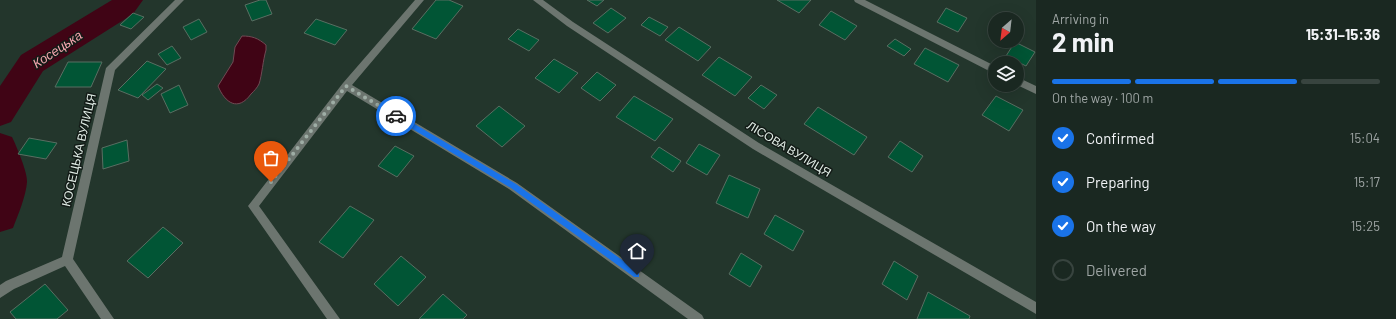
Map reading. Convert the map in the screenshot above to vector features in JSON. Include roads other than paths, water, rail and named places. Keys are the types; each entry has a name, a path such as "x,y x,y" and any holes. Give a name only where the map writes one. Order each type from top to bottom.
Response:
{"street":[{"name":"КОСЕЦЬКА ВУЛИЦЯ","path":"67,260 111,68 180,0"},
{"path":"334,319 253,206 346,86 420,0"},
{"name":"ЛІСОВА ВУЛИЦЯ","path":"537,0 570,24 756,146 1036,308"},
{"path":"858,0 988,66"},
{"path":"1024,84 1036,90"},
{"path":"346,86 513,186 698,319"},
{"path":"0,292 10,285 67,260 108,319"}],"waterway":[{"name":"Косецька","path":"0,113 32,63 123,7 129,0"},
{"name":"Косецька","path":"0,147 10,181 0,216"}]}
